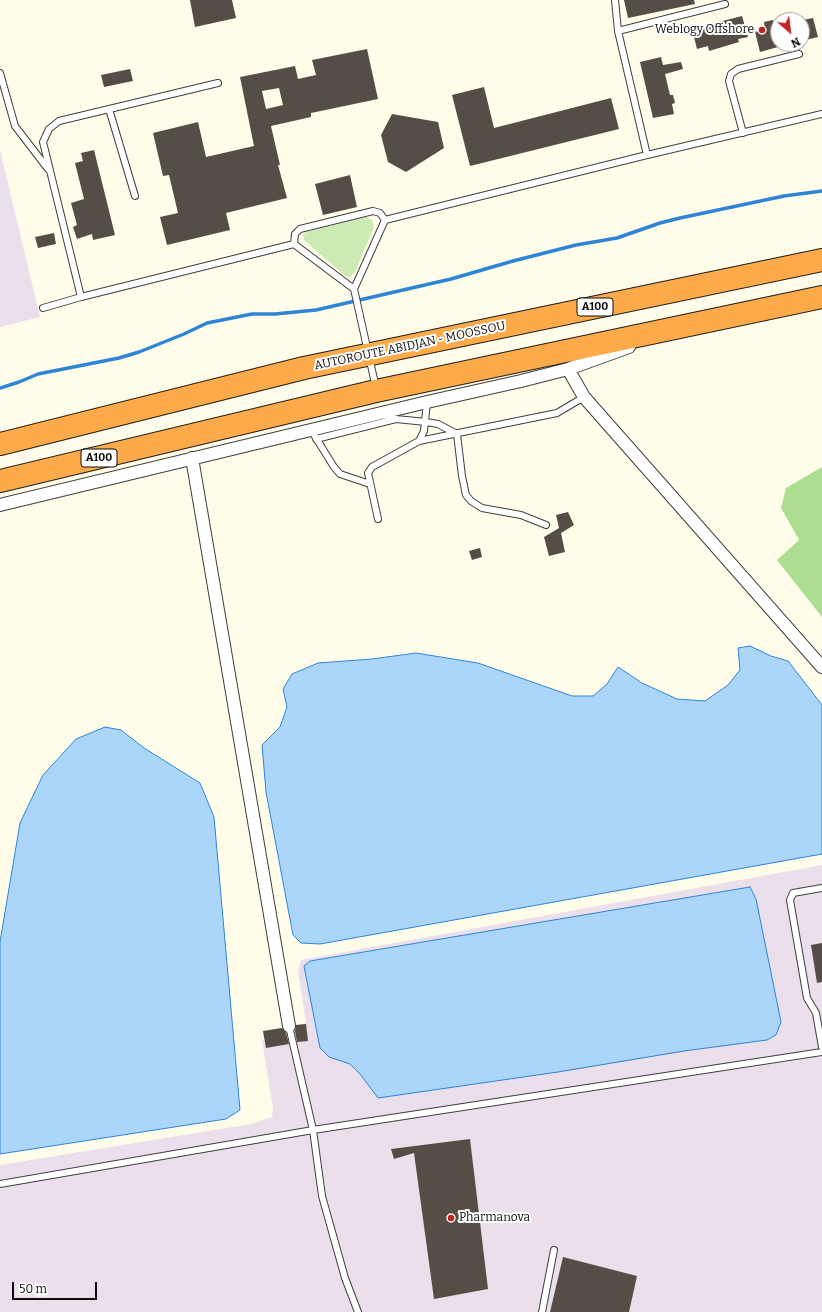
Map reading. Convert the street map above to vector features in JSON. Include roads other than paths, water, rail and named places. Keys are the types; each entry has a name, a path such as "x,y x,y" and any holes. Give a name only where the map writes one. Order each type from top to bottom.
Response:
{"highway":[{"name":"AUTOROUTE ABIDJAN - MOOSSOU","path":"0,444 304,368 822,260"},
{"name":"A100","path":"0,481 376,391 822,297"}],"street":[{"path":"0,505 192,458 314,434 380,413 521,382 568,369 639,343 822,302"},
{"path":"568,369 584,398 822,667"},
{"path":"192,458 289,1026"}],"lane":[{"path":"615,0 618,31 647,155"},
{"path":"618,31 725,4"},
{"path":"743,133 729,81 731,74 738,69 799,54"},
{"path":"0,73 15,126 50,172"},
{"path":"81,297 43,142 49,129 59,121 218,83"},
{"path":"109,109 135,196"},
{"path":"385,220 647,155 822,114"},
{"path":"294,244 295,234 300,230 373,210 380,214 385,220"},
{"path":"376,391 354,289 385,220"},
{"path":"43,308 81,297 294,244"},
{"path":"294,244 354,289"},
{"path":"378,519 368,473 372,467 420,441 556,413 584,398"},
{"path":"420,441 426,422 427,402"},
{"path":"380,413 396,419 438,424 457,434"},
{"path":"370,484 340,474 330,463 314,434 396,419"},
{"path":"457,434 466,495 471,501 482,508 521,515 546,524"},
{"path":"822,888 793,892 790,900 807,998 819,1013 822,1047"},
{"path":"289,1026 313,1130 322,1196 345,1278 358,1312"},
{"path":"0,1184 313,1130 822,1052"},
{"path":"542,1312 554,1250"}],"water":[{"path":"750,646 771,656 788,661 822,705 822,854 320,944 301,943 293,935 266,792 262,745 280,727 287,707 283,689 292,674 318,663 372,659 416,653 478,663 572,696 593,696 607,684 618,667 642,683 677,699 705,701 728,685 740,670 738,648"},
{"path":"105,727 121,730 144,748 200,783 214,817 240,1110 226,1119 0,1154 0,942 20,823 43,775 76,739"},
{"path":"750,887 756,899 781,1022 776,1035 767,1040 684,1051 558,1072 378,1098 360,1074 350,1064 329,1057 320,1048 304,966 310,961"}],"waterway":[{"path":"0,388 38,374 119,358 139,352 207,323 252,314 275,314 316,310 451,279 576,245 617,238 660,223 680,218 784,196 822,191"}],"place":[{"name":"Weblogy Offshore","path":"762,30"},
{"name":"Pharmanova","path":"451,1218"}]}
